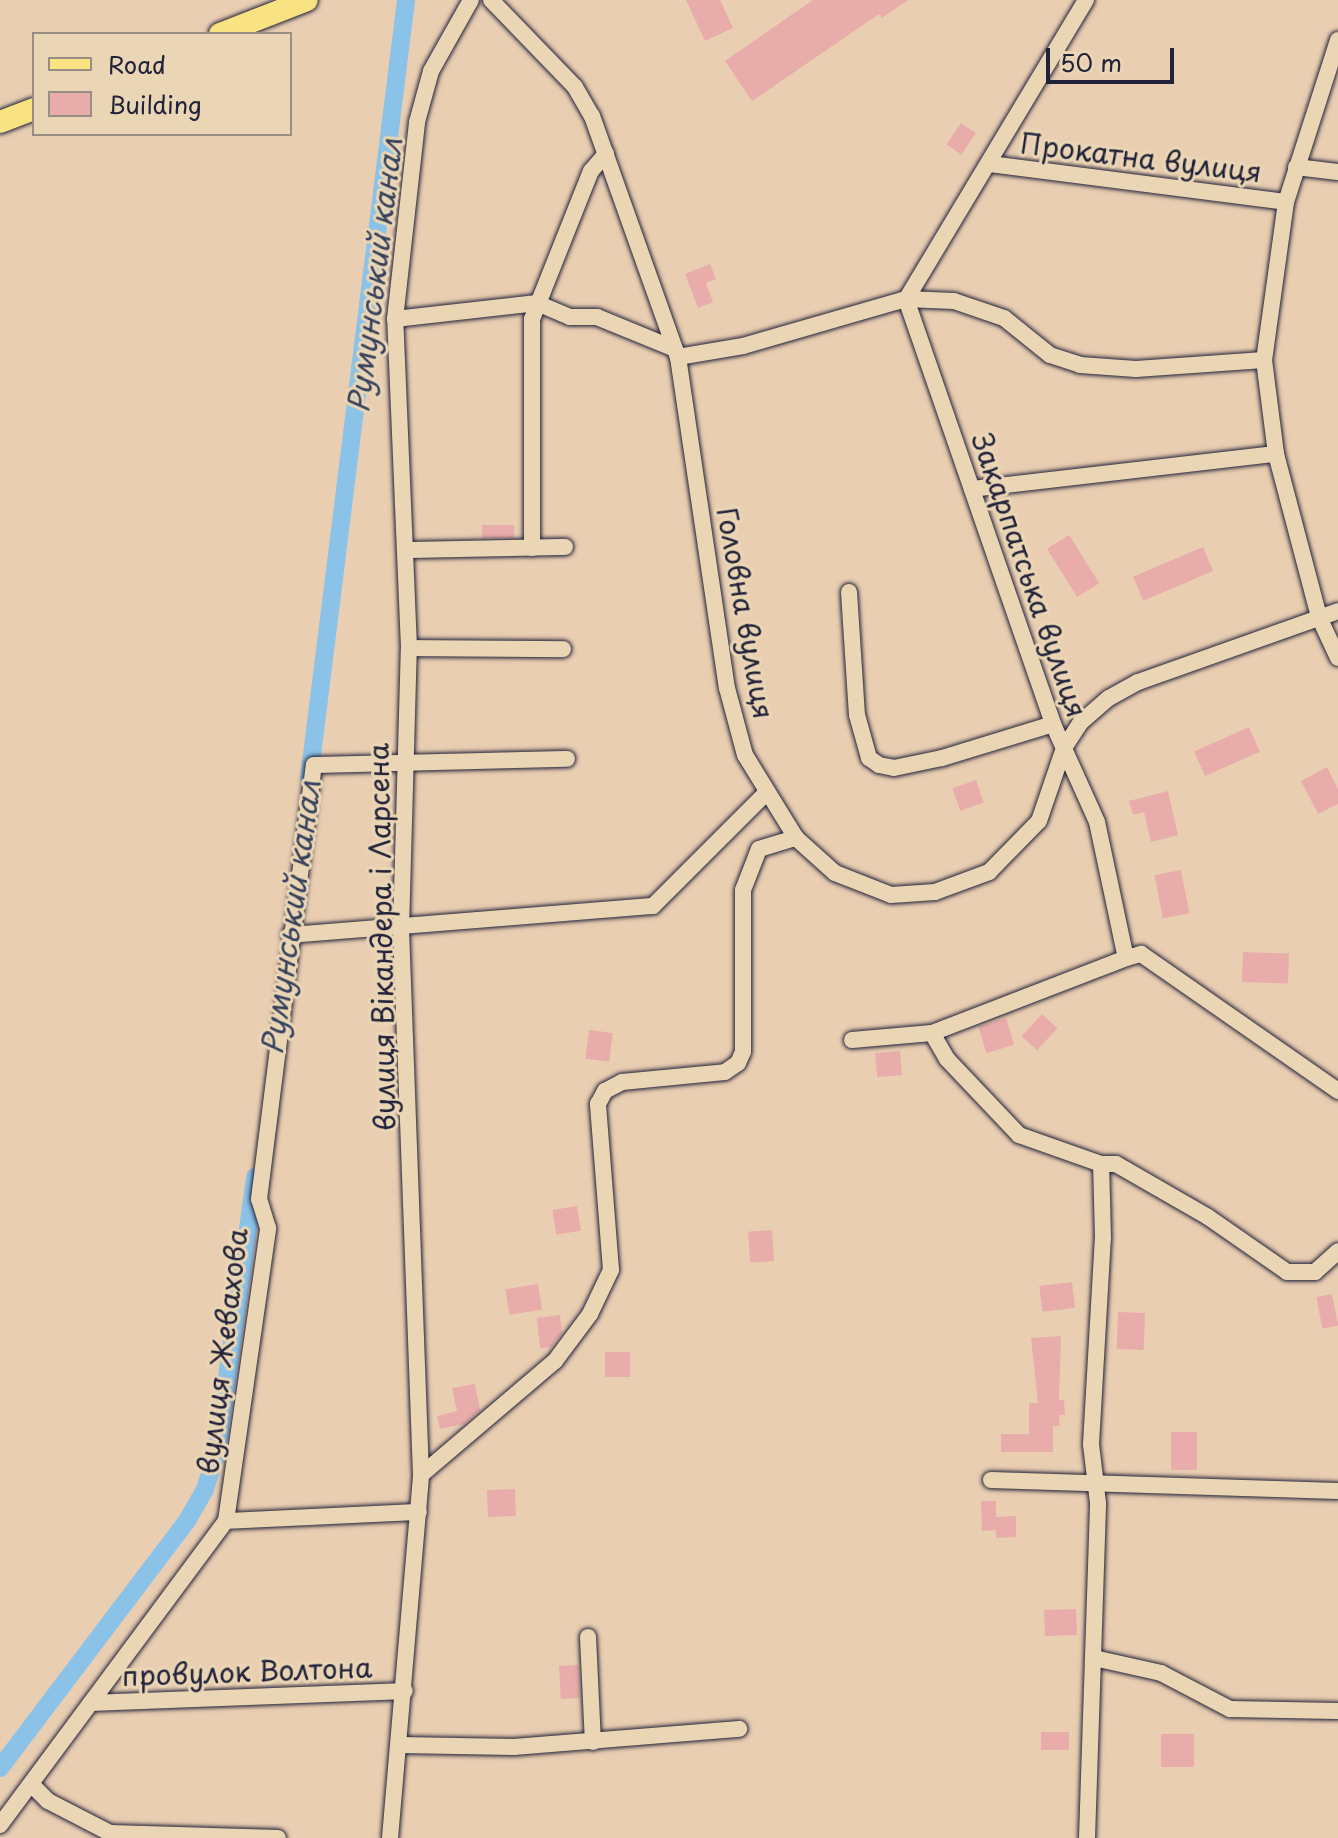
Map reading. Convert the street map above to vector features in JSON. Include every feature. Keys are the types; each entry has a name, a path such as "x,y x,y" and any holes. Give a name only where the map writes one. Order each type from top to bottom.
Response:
{"main road":[{"path":"225,32 307,0"},
{"path":"0,122 32,110"}],"street":[{"name":"вулиця Вікандера і Ларсена","path":"390,1838 405,1691 421,1475 401,929 409,648 395,319 417,122 431,71 471,0"},
{"name":"Головна вулиця","path":"491,0 575,87 606,154 676,353 727,688 745,755 796,838 835,873 891,895 963,884 989,872 1039,821 1064,748 1080,723 1109,698 1138,682 1338,611"},
{"path":"906,299 1086,0"},
{"path":"1338,40 1286,202 1264,360 1276,454 1319,617 1338,658"},
{"path":"532,548 532,319 591,171 606,154"},
{"name":"Прокатна вулиця","path":"990,164 1286,202"},
{"name":"Прокатна вулиця","path":"1296,167 1338,172"},
{"path":"395,319 537,303 570,317 597,317 676,353 743,346 906,299 954,301 1004,318 1050,355 1080,365 1136,369 1264,360"},
{"name":"Закарпатська вулиця","path":"906,299 1053,724 1108,859 1126,958"},
{"path":"972,489 1276,454"},
{"path":"405,550 565,547"},
{"path":"849,592 858,726 869,758 879,765 894,768 942,758 1053,724"},
{"path":"409,648 563,649"},
{"path":"404,762 567,759"},
{"name":"вулиця Жевахова","path":"0,1825 226,1521 268,1228 259,1199 290,935 314,765 404,762"},
{"path":"290,935 401,929 653,906 767,792"},
{"path":"421,1475 555,1361 590,1314 611,1270 598,1104 605,1091 622,1082 725,1072 738,1063 743,1052 743,890 759,849 796,838"},
{"path":"852,1040 932,1033 1141,954 1338,1091"},
{"path":"932,1033 947,1059 1004,1124 1019,1135 1101,1164 1116,1164 1173,1195 1287,1272 1315,1272 1338,1251"},
{"path":"1087,1838 1094,1658 1095,1479 1091,1444 1103,1238 1098,1194 1101,1164"},
{"path":"991,1480 1095,1479 1145,1488 1338,1491"},
{"path":"226,1521 419,1512"},
{"path":"588,1637 593,1742"},
{"path":"1094,1658 1161,1673 1230,1709 1338,1711"},
{"name":"провулок Волтона","path":"91,1703 405,1691"},
{"path":"399,1745 514,1747 739,1729"},
{"path":"31,1784 48,1801 110,1833 278,1838"}],"building":[{"path":"686,0 720,0 733,28 705,41"},
{"path":"813,0 908,0 882,18 879,14 752,101 725,61"},
{"path":"961,123 976,133 961,155 946,145"},
{"path":"710,264 716,279 706,283 713,302 698,308 685,274"},
{"path":"482,525 514,525 514,538 482,538"},
{"path":"1069,535 1099,583 1077,597 1047,549"},
{"path":"1203,547 1213,571 1143,601 1133,577"},
{"path":"1249,727 1260,752 1205,776 1194,751"},
{"path":"1327,767 1338,789 1338,804 1318,814 1301,781"},
{"path":"976,780 984,803 960,811 952,788"},
{"path":"1168,791 1178,835 1151,842 1144,812 1133,815 1129,801"},
{"path":"1181,870 1189,913 1163,918 1154,875"},
{"path":"1243,952 1289,954 1288,984 1242,982"},
{"path":"1042,1014 1057,1028 1037,1050 1022,1036"},
{"path":"1006,1018 1014,1045 986,1053 978,1026"},
{"path":"589,1030 613,1033 609,1062 585,1059"},
{"path":"900,1051 902,1075 877,1077 875,1053"},
{"path":"577,1206 581,1231 556,1235 552,1210"},
{"path":"772,1230 774,1261 750,1263 748,1232"},
{"path":"1072,1282 1075,1308 1042,1312 1039,1286"},
{"path":"538,1284 542,1310 509,1315 505,1289"},
{"path":"1332,1294 1338,1325 1322,1328 1316,1297"},
{"path":"1118,1312 1145,1313 1144,1350 1117,1349"},
{"path":"560,1315 562,1333 551,1347 540,1348 537,1318"},
{"path":"1061,1336 1059,1400 1064,1400 1065,1415 1059,1415 1060,1426 1053,1426 1053,1452 1001,1452 1001,1434 1029,1434 1029,1403 1038,1403 1031,1338"},
{"path":"605,1352 630,1352 630,1377 605,1377"},
{"path":"475,1384 480,1410 464,1424 440,1429 437,1416 457,1411 452,1388"},
{"path":"1171,1432 1197,1432 1197,1470 1171,1470"},
{"path":"515,1489 516,1516 488,1517 487,1490"},
{"path":"981,1501 996,1501 996,1517 1016,1516 1016,1537 996,1538 996,1530 982,1531"},
{"path":"1076,1609 1077,1635 1045,1636 1044,1610"},
{"path":"578,1665 580,1698 561,1699 559,1666"},
{"path":"1041,1732 1069,1732 1069,1750 1041,1750"},
{"path":"1161,1734 1194,1734 1194,1767 1161,1767"}],"waterway":[{"name":"Румунський канал","path":"309,779 406,0"},
{"name":"Румунський канал","path":"0,1768 188,1519 205,1489 216,1456 255,1177"}]}
